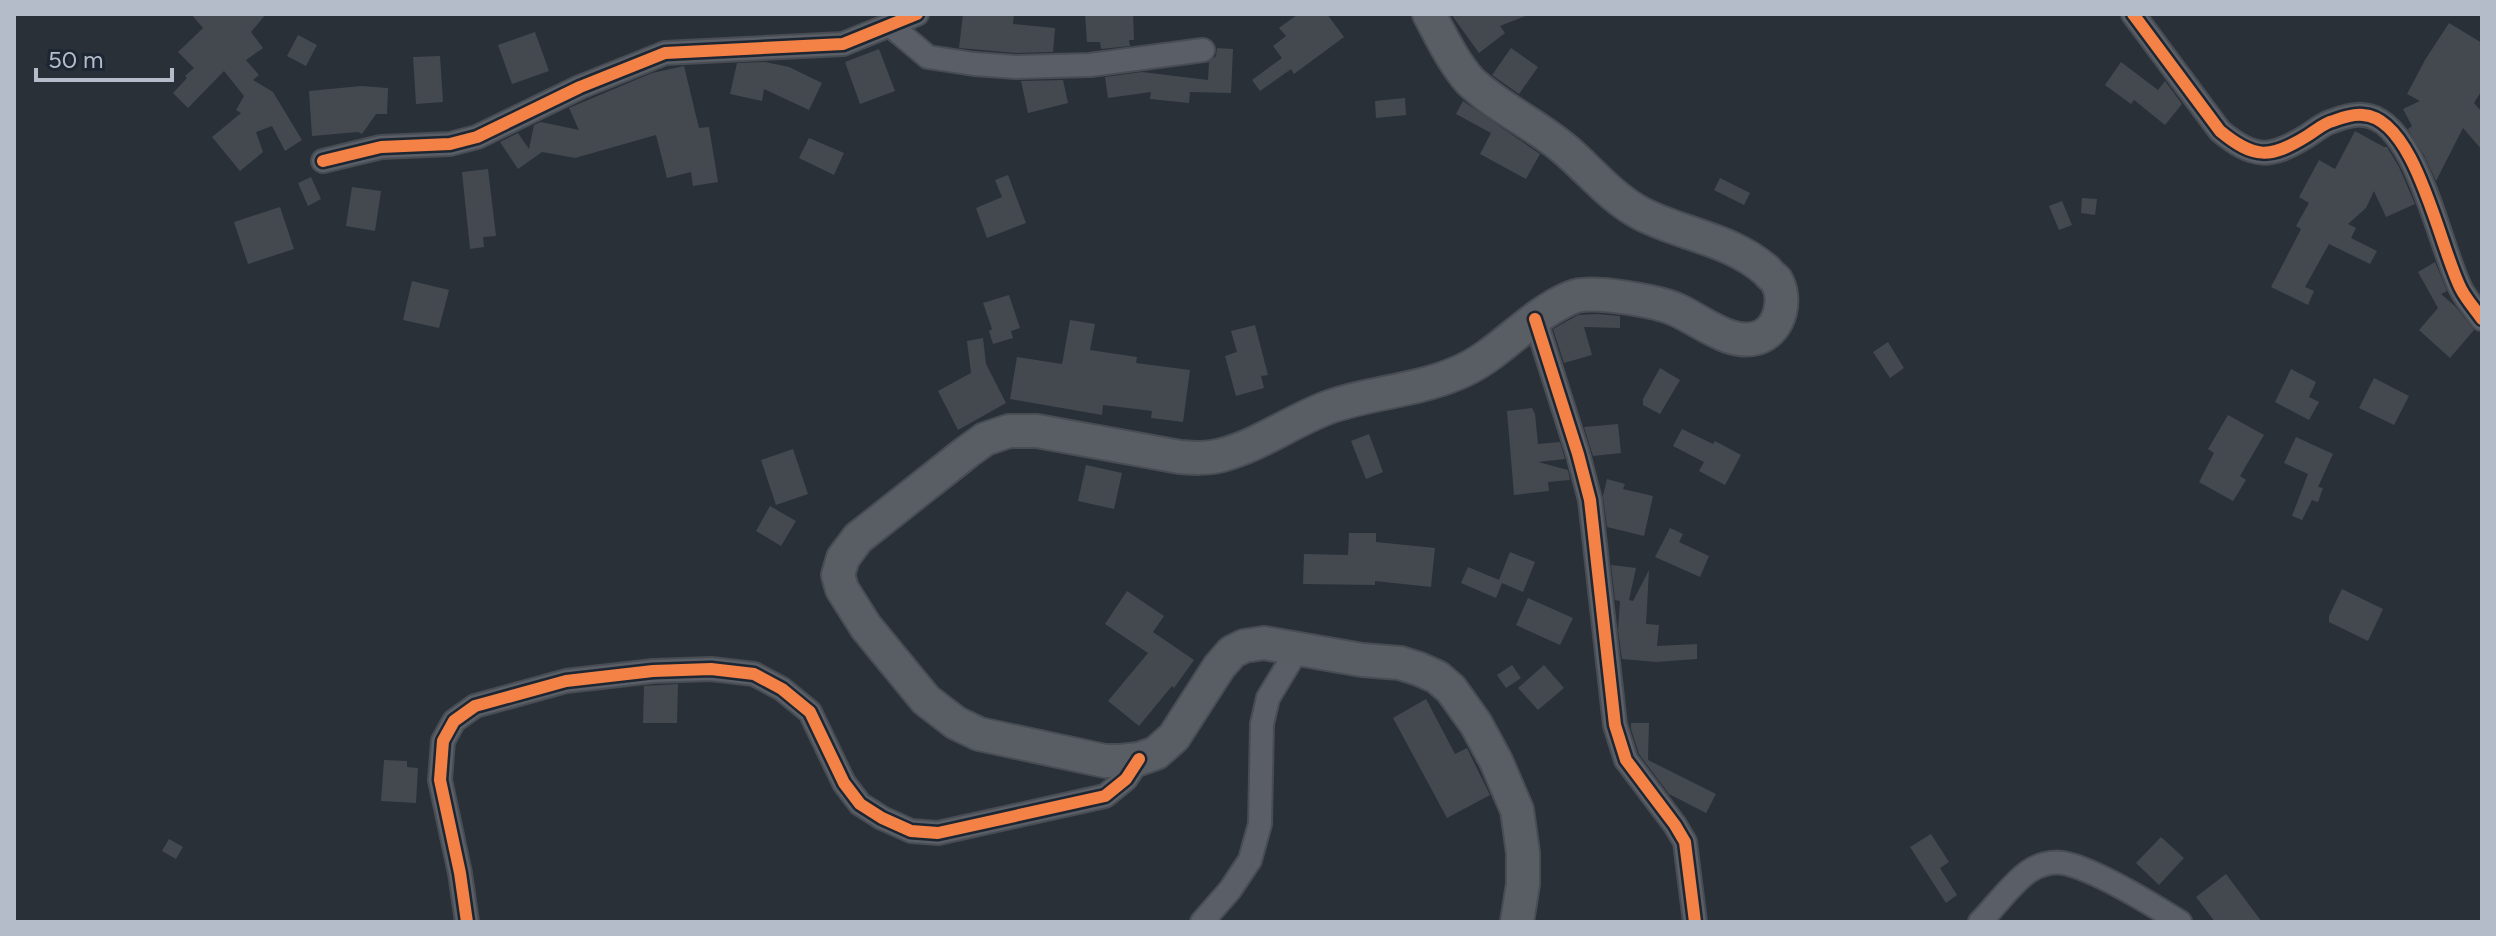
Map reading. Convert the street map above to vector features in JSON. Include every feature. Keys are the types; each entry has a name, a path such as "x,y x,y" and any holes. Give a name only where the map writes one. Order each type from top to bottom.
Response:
{"main road":[{"path":"1429,14 1469,79 1490,97 1542,131 1622,201 1642,214 1732,247 1753,259 1776,279 1781,301 1777,325 1762,336 1745,340 1733,338 1675,308 1599,295 1578,295 1557,304 1498,350 1454,375 1334,405 1222,455 1180,457 1037,431 1009,431 985,439 858,538 843,558 838,575 842,589 866,627 926,700 956,723 997,740 1105,761 1139,759 1156,753 1174,737 1219,667 1232,652 1244,646 1264,643 1362,660 1400,663 1437,677 1451,689 1476,724 1517,810 1523,853 1523,884 1517,922"}],"street":[{"path":"323,161 381,147 450,144 477,137 580,87 665,53 843,44 917,14"},
{"path":"2133,14 2220,131 2239,147 2258,154 2288,148 2331,121 2364,115 2382,123 2400,138 2416,168 2461,290 2482,319"},
{"path":"891,26 928,57 974,64 1016,67 1090,65 1203,50"},
{"path":"1535,319 1590,500 1615,725 1626,760 1685,842 1695,922"},
{"path":"1202,922 1230,890 1250,860 1260,824 1262,724 1268,698 1297,650"},
{"path":"467,922 440,780 443,741 454,721 475,706 566,681 653,671 711,669 754,674 782,689 810,712 844,783 860,804 911,831 938,833 1105,796 1126,779 1139,759"},
{"path":"1980,922 2028,872 2046,863 2060,862 2080,868 2180,922"}],"building":[{"path":"191,14 266,14 251,32 263,48 246,60 259,75 253,80 273,92 302,140 285,151 272,126 256,132 263,152 240,171 212,137 241,113 236,110 244,96 224,71 188,108 173,93 194,68 178,52 203,28"},
{"path":"963,14 1014,14 1013,24 1055,28 1053,52 1016,53 959,48"},
{"path":"1085,14 1133,14 1134,40 1129,40 1130,46 1101,49 1100,42 1087,42"},
{"path":"1298,14 1327,14 1344,37 1294,74 1291,69 1260,91 1252,80 1282,58 1273,46 1286,36 1279,28"},
{"path":"1451,14 1528,15 1500,26 1505,33 1479,53"},
{"path":"2449,23 2482,43 2482,90 2474,103 2482,112 2482,150 2463,128 2436,181 2408,129 2412,126 2403,109 2420,101 2407,94"},
{"path":"535,32 549,71 512,84 498,45"},
{"path":"298,35 317,45 306,66 287,56"},
{"path":"1217,48 1233,49 1231,93 1190,92 1189,103 1150,99 1151,92 1108,98 1105,77 1142,72 1208,80 1209,62 1216,56"},
{"path":"1511,48 1538,67 1519,94 1492,75"},
{"path":"879,49 895,91 860,104 845,62"},
{"path":"440,56 443,102 416,104 413,57"},
{"path":"765,62 789,67 822,83 809,110 764,89 762,101 730,94 737,63"},
{"path":"2121,62 2158,90 2165,81 2182,104 2165,125 2134,100 2131,104 2105,85"},
{"path":"684,66 699,128 709,127 718,182 693,186 691,172 667,178 656,135 575,158 542,152 518,169 500,142 518,133 529,149 534,125 541,122 579,130 569,108 652,73"},
{"path":"1063,80 1068,103 1028,113 1021,81"},
{"path":"361,86 388,88 387,114 376,114 362,134 312,136 309,91"},
{"path":"1405,98 1406,115 1376,118 1375,101"},
{"path":"1463,101 1540,154 1526,179 1480,154 1491,133 1456,114"},
{"path":"2355,131 2387,147 2415,204 2386,217 2374,191 2366,208 2348,224 2356,228 2351,238 2377,251 2370,264 2329,244 2305,287 2314,291 2308,305 2271,287 2301,229 2296,226 2309,203 2299,197 2319,160 2335,169"},
{"path":"809,138 844,153 834,175 799,158"},
{"path":"488,169 496,236 483,237 484,247 470,249 462,172"},
{"path":"1008,175 1026,223 987,238 976,208 1002,197 995,180"},
{"path":"311,177 321,199 308,206 298,183"},
{"path":"1720,178 1750,193 1744,205 1714,190"},
{"path":"352,187 381,191 375,231 346,226"},
{"path":"2082,198 2097,199 2095,215 2081,213"},
{"path":"2062,201 2072,225 2059,230 2049,206"},
{"path":"280,207 294,249 248,264 234,222"},
{"path":"2435,262 2447,291 2441,294 2474,330 2450,358 2419,330 2438,308 2418,272"},
{"path":"412,281 449,290 439,328 403,320"},
{"path":"1009,295 1020,328 1011,331 1013,338 993,344 989,331 992,329 983,303"},
{"path":"1578,315 1620,316 1620,328 1584,327 1592,355 1564,363 1553,329"},
{"path":"1070,320 1095,324 1090,350 1137,357 1136,363 1190,370 1183,422 1151,418 1152,411 1103,405 1102,415 1010,399 1017,357 1062,364"},
{"path":"1255,325 1268,375 1261,376 1264,388 1236,396 1225,356 1237,352 1231,331"},
{"path":"983,338 986,364 1006,403 958,430 938,391 971,373 967,341"},
{"path":"1888,342 1904,368 1890,378 1873,352"},
{"path":"1660,368 1680,380 1660,414 1643,405 1643,399"},
{"path":"2291,369 2316,382 2309,397 2319,402 2309,420 2275,402"},
{"path":"2374,378 2409,396 2394,425 2359,408"},
{"path":"1532,408 1538,444 1560,442 1565,459 1538,462 1568,470 1570,480 1548,482 1549,491 1514,495 1507,411"},
{"path":"2228,415 2264,435 2240,476 2246,480 2233,501 2199,482 2214,453 2208,449"},
{"path":"1618,424 1621,453 1593,456 1584,427"},
{"path":"1682,429 1741,455 1725,485 1699,471 1704,462 1673,446"},
{"path":"1369,434 1383,472 1366,479 1351,441"},
{"path":"2296,437 2333,454 2318,487 2323,488 2318,502 2312,500 2302,520 2292,516 2308,474 2284,463"},
{"path":"793,449 808,494 776,505 761,460"},
{"path":"1086,465 1122,473 1114,509 1078,501"},
{"path":"1607,479 1625,484 1623,489 1653,496 1644,536 1607,527 1603,496"},
{"path":"770,506 796,521 781,546 756,531"},
{"path":"1670,528 1683,534 1679,542 1709,556 1700,577 1655,557"},
{"path":"1349,533 1376,533 1376,542 1435,548 1431,587 1375,581 1375,585 1303,584 1304,554 1348,555"},
{"path":"1510,552 1535,562 1523,592 1502,583 1496,598 1461,583 1468,567 1499,580"},
{"path":"1611,565 1636,568 1629,600 1633,601 1649,570 1646,624 1659,625 1657,646 1697,644 1697,659 1656,662 1622,659 1618,630 1620,601 1615,600"},
{"path":"2342,589 2383,609 2368,641 2329,622"},
{"path":"1127,591 1164,616 1153,632 1194,660 1174,688 1172,686 1139,726 1108,701 1148,653 1105,624"},
{"path":"1528,598 1573,618 1560,645 1516,625"},
{"path":"1512,665 1521,678 1506,688 1497,675"},
{"path":"1544,665 1564,688 1538,710 1518,688"},
{"path":"678,684 677,723 643,723 644,686"},
{"path":"1426,699 1455,754 1467,748 1490,795 1447,818 1393,718"},
{"path":"1631,723 1649,723 1648,760 1716,794 1706,813 1669,794 1639,754"},
{"path":"384,760 407,761 407,767 418,768 416,803 381,801"},
{"path":"1931,834 1949,862 1940,868 1957,895 1946,903 1910,847"},
{"path":"2161,837 2184,858 2159,885 2136,863"},
{"path":"169,839 183,847 176,859 162,851"},
{"path":"2226,874 2262,922 2215,922 2196,897"}],"cycle path":[{"path":"323,161 381,147 450,144 477,137 580,87 665,53 843,44 917,14"},
{"path":"2133,14 2220,131 2243,147 2262,153 2283,149 2326,123 2352,116 2363,115 2382,122 2398,138 2412,161 2461,289 2482,319"},
{"path":"1535,319 1590,500 1615,725 1626,760 1685,842 1695,922"},
{"path":"467,922 440,780 443,741 454,721 475,706 566,681 653,671 711,669 754,674 782,689 810,712 844,783 860,804 911,831 938,833 1105,796 1126,779 1139,759"}]}
